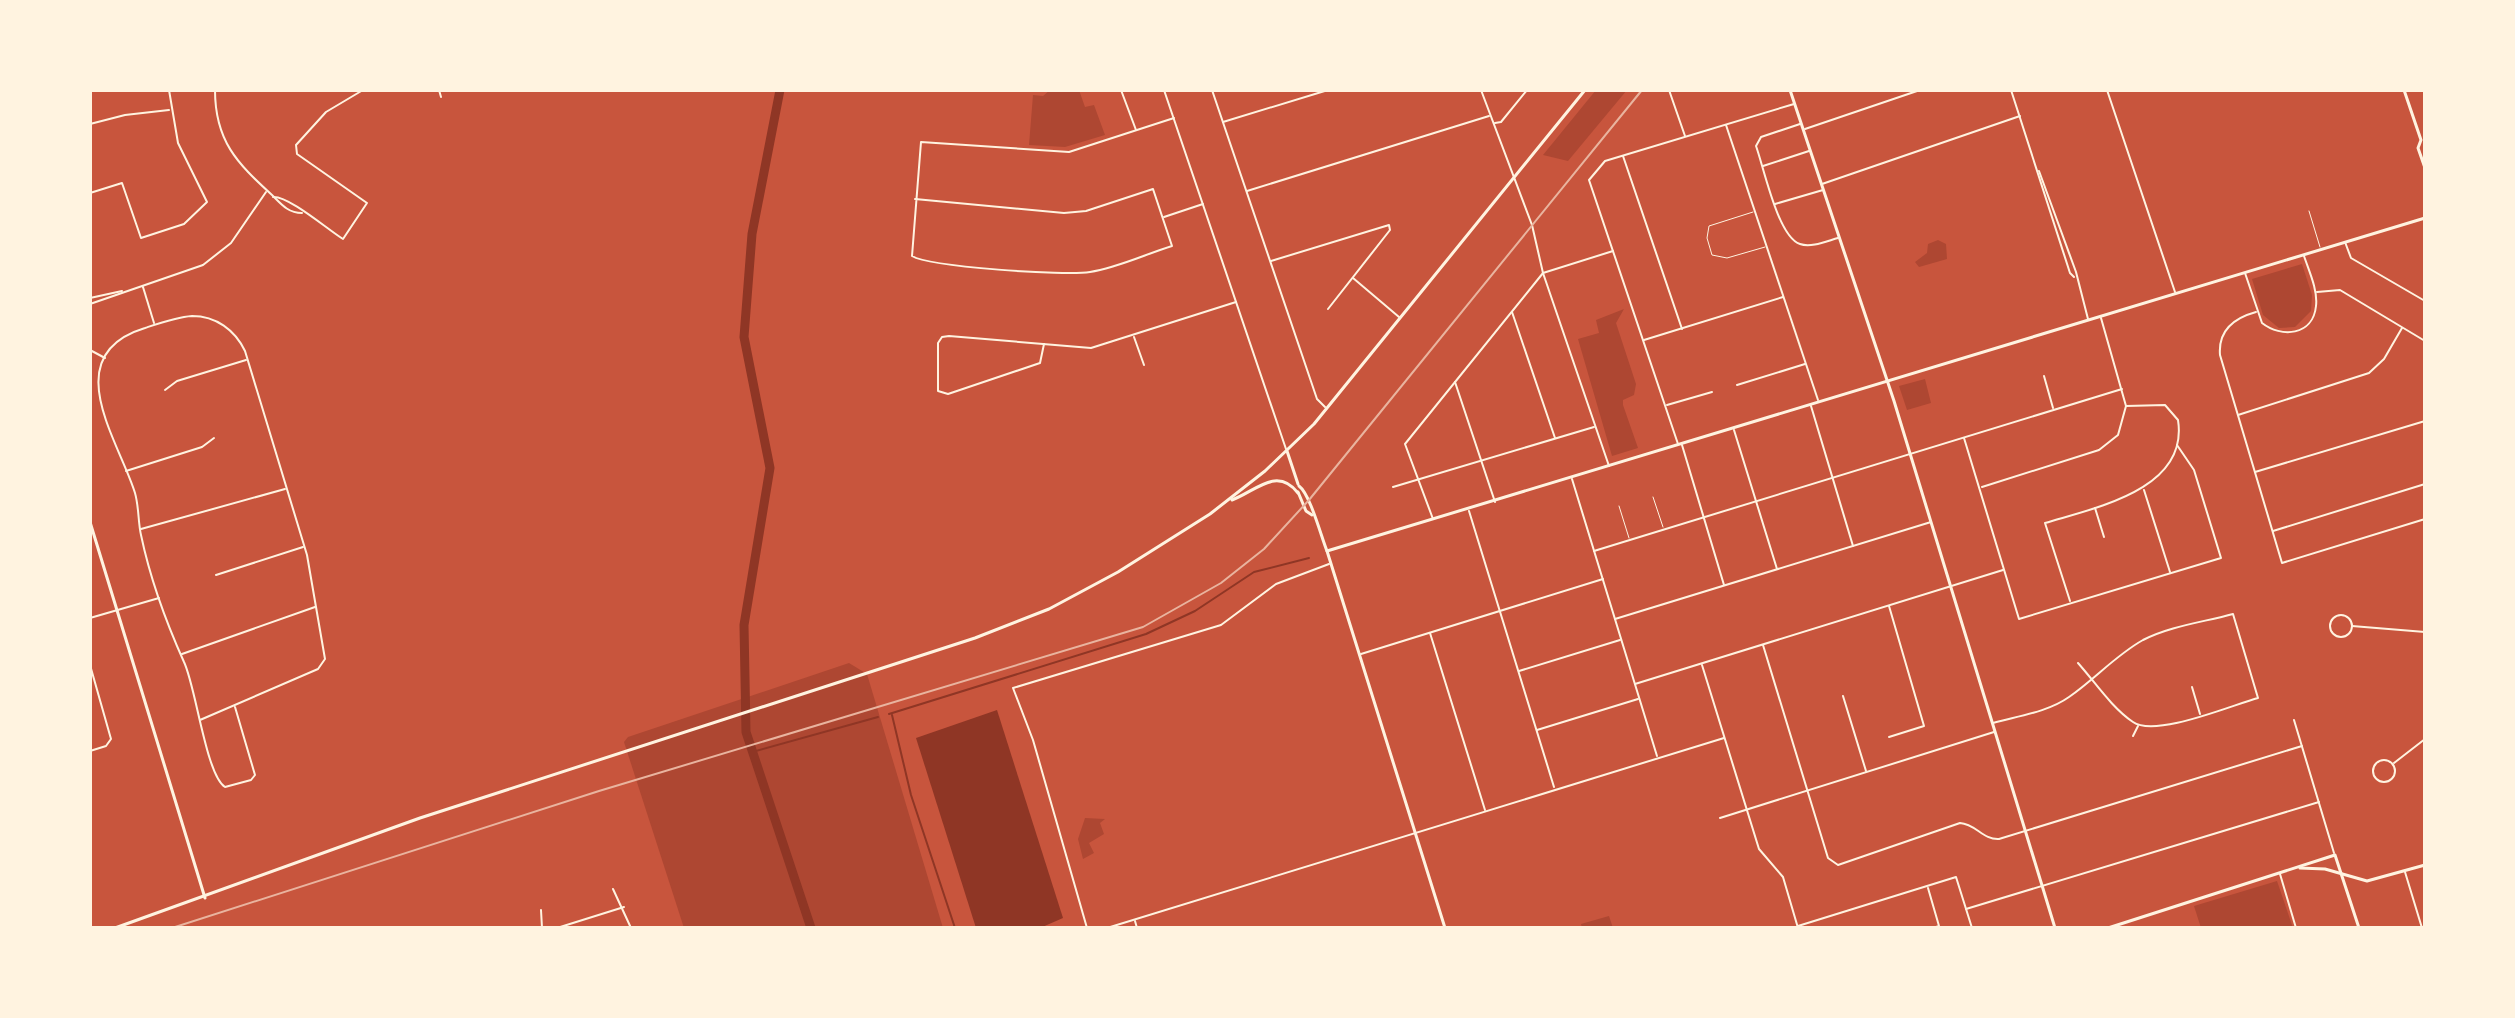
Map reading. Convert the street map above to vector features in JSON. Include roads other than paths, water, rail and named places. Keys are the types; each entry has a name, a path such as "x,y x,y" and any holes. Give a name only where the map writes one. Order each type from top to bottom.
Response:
{"main road":[{"path":"1228,502 1287,451 1326,408 1585,90"},
{"path":"1790,90 1888,382 2055,928"},
{"path":"2404,90 2423,142 2418,148 2425,168"},
{"path":"1327,551 2425,218"},
{"path":"1287,451 1299,486 1312,507 1312,515 1331,563 1445,928"},
{"path":"115,928 420,818 867,674 1049,609 1140,560 1228,502 1273,479 1287,482 1312,515"},
{"path":"1298,493 1299,486"},
{"path":"90,522 205,898"},
{"path":"2108,928 2335,855 2359,928"},
{"path":"2293,869 2325,869 2372,880 2425,865"}],"street":[{"path":"90,193 122,183 141,238 184,224 207,202 182,157 169,90"},
{"path":"215,90 217,115 228,147 246,174 294,213 302,213"},
{"path":"273,197 280,196 343,239 367,203 297,154 296,145 326,112 363,90"},
{"path":"439,90 441,97"},
{"path":"1121,90 1136,130"},
{"path":"1164,90 1287,451"},
{"path":"1212,90 1318,401 1326,408"},
{"path":"1223,122 1328,90"},
{"path":"1481,90 1513,179 1519,186 1543,273 1609,467"},
{"path":"1493,124 1501,122 1527,90"},
{"path":"1669,90 1685,137"},
{"path":"1803,129 1920,90"},
{"path":"2011,90 2051,219 2074,277"},
{"path":"2107,90 2175,294"},
{"path":"1725,586 1589,180 1605,161 1795,104"},
{"path":"90,124 125,115 171,110"},
{"path":"1246,191 1490,116"},
{"path":"1822,184 2020,116"},
{"path":"915,199 1064,213 1086,211 1153,189 1172,246 1102,270 1074,274 936,262 912,256 915,199 921,142 1069,152 1174,118"},
{"path":"1801,123 1759,138 1756,146 1775,204 1784,228 1798,244 1812,245 1840,237"},
{"path":"1726,124 1819,403"},
{"path":"1763,166 1810,151"},
{"path":"1623,156 1682,329"},
{"path":"2038,170 2043,174 2089,321"},
{"path":"1775,204 1824,189"},
{"path":"90,298 189,272 214,258 237,237 266,192"},
{"path":"1163,217 1203,204"},
{"path":"1270,261 1389,225 1390,230 1328,309"},
{"path":"2345,242 2351,258 2425,301"},
{"path":"1433,520 1405,444 1543,273 1613,251"},
{"path":"2245,273 2262,323 2272,330 2297,332 2314,315 2315,293 2304,255"},
{"path":"1353,278 1400,318"},
{"path":"143,285 155,325"},
{"path":"2315,293 2340,290 2425,341"},
{"path":"90,304 123,291"},
{"path":"1644,340 1784,297"},
{"path":"1044,344 1040,363 948,394 938,391 938,343 942,337 1044,344 1091,348 1236,302"},
{"path":"1512,312 1555,439"},
{"path":"2256,312 2233,322 2219,344 2282,563 2425,519"},
{"path":"200,720 324,665 305,546 243,346 227,328 204,317 186,317 124,337 105,358 99,398 135,494 140,529 160,597 191,680 200,720 223,787 254,777 235,707"},
{"path":"1979,487 2105,447 2121,430 2126,406 2100,317"},
{"path":"2238,415 2369,373 2384,359 2402,328"},
{"path":"1134,336 1144,365"},
{"path":"90,350 105,358"},
{"path":"165,390 177,381 248,360"},
{"path":"1737,385 1806,363"},
{"path":"2044,376 2054,410"},
{"path":"1455,382 1495,502"},
{"path":"1594,551 2122,389"},
{"path":"1665,406 1712,392"},
{"path":"2165,405 2170,397"},
{"path":"1810,405 1853,546"},
{"path":"2071,604 2045,523 2144,489 2177,445 2180,429 2175,413 2165,405 2126,406"},
{"path":"2255,472 2425,421"},
{"path":"1393,487 1596,427"},
{"path":"1734,428 1777,570"},
{"path":"1964,437 2019,619 2221,558 2194,470 2177,445"},
{"path":"125,471 205,446 214,438"},
{"path":"1572,478 1658,758"},
{"path":"2272,531 2425,484"},
{"path":"140,529 287,489"},
{"path":"2144,489 2170,573"},
{"path":"2095,507 2104,537"},
{"path":"1468,510 1555,790"},
{"path":"1615,619 1931,522"},
{"path":"216,575 305,546"},
{"path":"1087,928 1033,740 1013,688 1221,625 1276,584 1331,563"},
{"path":"1635,684 2004,569"},
{"path":"1360,654 1603,579"},
{"path":"90,618 160,597"},
{"path":"180,654 316,606"},
{"path":"1889,606 1924,726 1889,737"},
{"path":"1993,723 2060,702 2092,679 2145,639 2233,614 2258,698 2158,727 2138,725 2092,679 2078,663"},
{"path":"2340,615 2350,619 2352,626 2350,633 2341,637 2332,633 2330,627 2334,618 2340,615"},
{"path":"2352,626 2425,632"},
{"path":"1430,632 1485,811"},
{"path":"1518,671 1621,640"},
{"path":"1763,645 1831,864 1838,865 1899,846 1960,823 1969,824 1992,840 2302,746"},
{"path":"1701,664 1759,849 1783,877 1798,927 1956,877 1972,928"},
{"path":"90,665 111,742 90,751"},
{"path":"2192,687 2200,715"},
{"path":"1843,696 1866,772"},
{"path":"1537,730 1639,699"},
{"path":"2294,720 2335,855"},
{"path":"2133,736 2138,725"},
{"path":"1720,818 1995,732"},
{"path":"1107,928 1724,738"},
{"path":"2392,764 2425,739"},
{"path":"2383,760 2392,764 2395,770 2392,778 2382,781 2377,778 2374,769 2377,763 2383,760"},
{"path":"1966,909 2319,802"},
{"path":"2405,871 2422,928"},
{"path":"2280,873 2296,928"},
{"path":"1927,886 1939,926 1933,928"},
{"path":"613,889 624,907 631,928"},
{"path":"557,928 624,907"},
{"path":"541,910 542,928"},
{"path":"1135,920 1137,928"}],"lane":[{"path":"2309,211 2321,250"},
{"path":"1755,212 1709,226 1707,238 1712,255 1727,258 1767,246"},
{"path":"1653,497 1664,530"},
{"path":"1619,506 1630,540"}],"waterway":[{"path":"780,90 752,234 744,337 770,468 744,625 746,732 811,928"},
{"path":"889,714 1146,634 1195,611 1254,572 1309,558"},
{"path":"892,715 911,795 955,928"},
{"path":"752,752 878,717"}],"railway":[{"path":"172,928 599,791 1143,627 1221,583 1264,549 1309,500 1642,90"}]}
